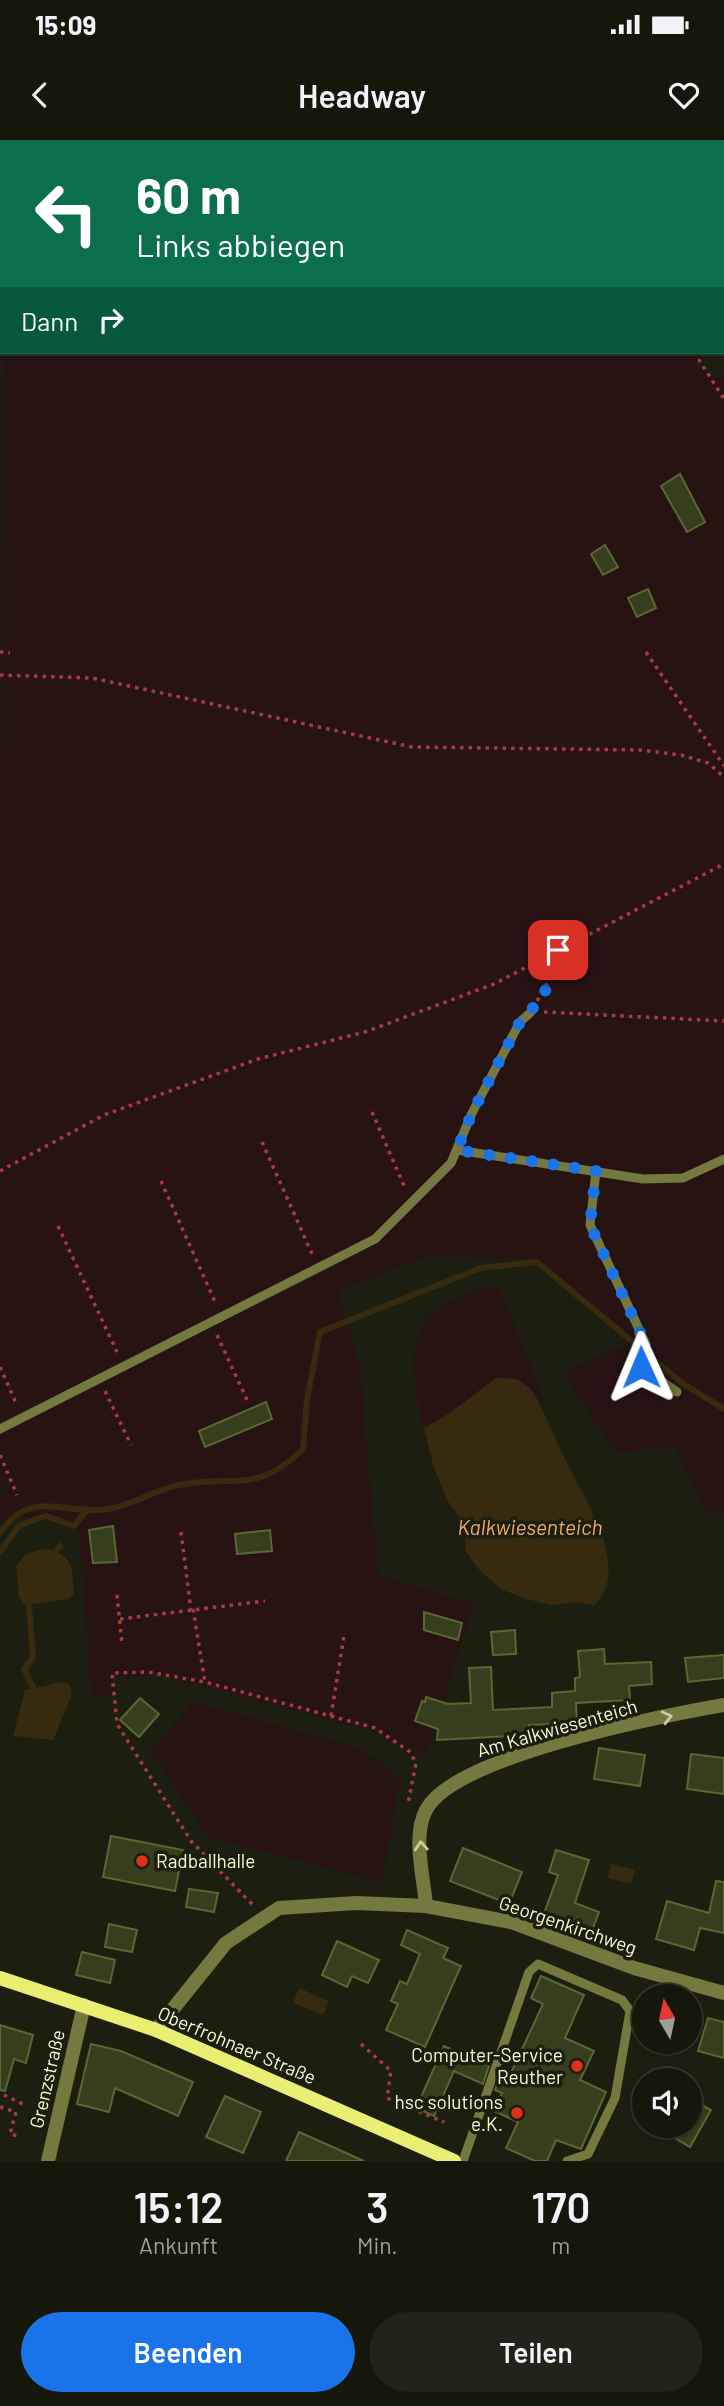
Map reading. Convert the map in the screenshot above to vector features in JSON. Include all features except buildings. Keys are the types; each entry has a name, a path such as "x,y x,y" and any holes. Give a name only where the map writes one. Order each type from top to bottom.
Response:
{"main road":[{"name":"Oberfrohnaer Straße","path":"0,1978 156,2030 454,2161"}],"street":[{"name":"Am Kalkwiesenteich","path":"426,1810 441,1792 482,1768 596,1733 724,1705"},
{"path":"426,1810 420,1827 426,1906"},
{"name":"Georgenkirchweg","path":"156,2030 226,1943 279,1908 356,1903 426,1906 511,1922 634,1968 724,1993"},
{"name":"Grenzstraße","path":"48,2161 84,2005"}],"lane":[{"path":"0,1429 375,1239 451,1163 472,1113 514,1033 531,1012"},
{"path":"457,1150 643,1179 683,1178 724,1159"},
{"path":"596,1171 590,1225 646,1345 641,1367 677,1392"},
{"path":"463,2161 529,1972 538,1964 622,2000 630,2011 615,2098 588,2154 567,2161"}],"path":[{"path":"695,354 724,400"},
{"path":"0,652 9,653"},
{"path":"646,652 724,766"},
{"path":"0,675 92,678 412,747 641,750 681,755 708,763 724,777"},
{"path":"0,1171 104,1115 258,1059 365,1032 494,984 724,864"},
{"path":"558,950 557,967 531,1012 724,1021"},
{"path":"372,1112 411,1203"},
{"path":"262,1142 319,1267"},
{"path":"161,1181 221,1316"},
{"path":"58,1226 124,1367"},
{"path":"210,1321 247,1400"},
{"path":"0,1367 23,1418"},
{"path":"100,1379 131,1445"},
{"path":"0,1455 17,1495"},
{"path":"181,1532 205,1682"},
{"path":"117,1595 122,1644"},
{"path":"120,1619 265,1601"},
{"path":"331,1716 344,1636"},
{"path":"265,1917 191,1841 117,1724 113,1673 148,1672 205,1682 375,1728 410,1752 416,1763 408,1805 426,1810"},
{"path":"361,2044 391,2071 387,2098 444,2122"},
{"path":"4,2095 27,2106"},
{"path":"1,2107 16,2112 10,2134 18,2136"}],"shaded area":[{"path":"2,354 414,354 422,366 416,354 697,354 714,380 724,375 724,1510 707,1515 674,1445 616,1453 563,1373 631,1341 538,1259 426,1257 338,1291 360,1367 378,1575 474,1604 427,1752 406,1753 372,1731 163,1676 114,1676 114,1694 91,1696 78,1523 8,1516 0,1523"},
{"path":"479,1289 500,1289 541,1390 543,1407 531,1389 496,1378 450,1413 424,1428 415,1385 417,1337 423,1324 436,1310"},
{"path":"193,1702 362,1748 400,1780 382,1883 208,1837 150,1751"}],"water":[{"name":"Kalkwiesenteich","path":"496,1378 517,1379 531,1389 592,1510 607,1552 609,1572 605,1590 594,1605 574,1602 553,1605 503,1590 480,1571 465,1550 466,1527 447,1500 434,1468 424,1428 450,1413"},
{"path":"46,1548 63,1555 67,1560 72,1571 74,1593 69,1599 24,1605 19,1597 16,1566 26,1554"},
{"path":"63,1682 70,1685 72,1694 53,1740 13,1736 25,1690"},
{"path":"611,1864 635,1870 631,1884 608,1878"},
{"path":"299,1988 329,2001 323,2015 293,2003"}],"waterway":[{"path":"0,1533 12,1519 37,1507 108,1509 179,1485 244,1480 272,1472 303,1449 307,1400 320,1332 481,1268 537,1262 682,1383 724,1409"},
{"path":"0,1552 18,1527 25,1523 46,1516 74,1526 88,1509"},
{"path":"56,1551 60,1546"},
{"path":"29,1604 33,1657 24,1669 33,1687"}],"place":[{"name":"Radballhalle","path":"142,1861"},
{"name":"Computer-Service Reuther","path":"577,2066"},
{"name":"hsc solutions e.K.","path":"517,2113"}],"route":[{"path":"558,950 557,967 531,1012 520,1022 472,1113 457,1150 596,1171 590,1225 646,1345 641,1367"}]}
